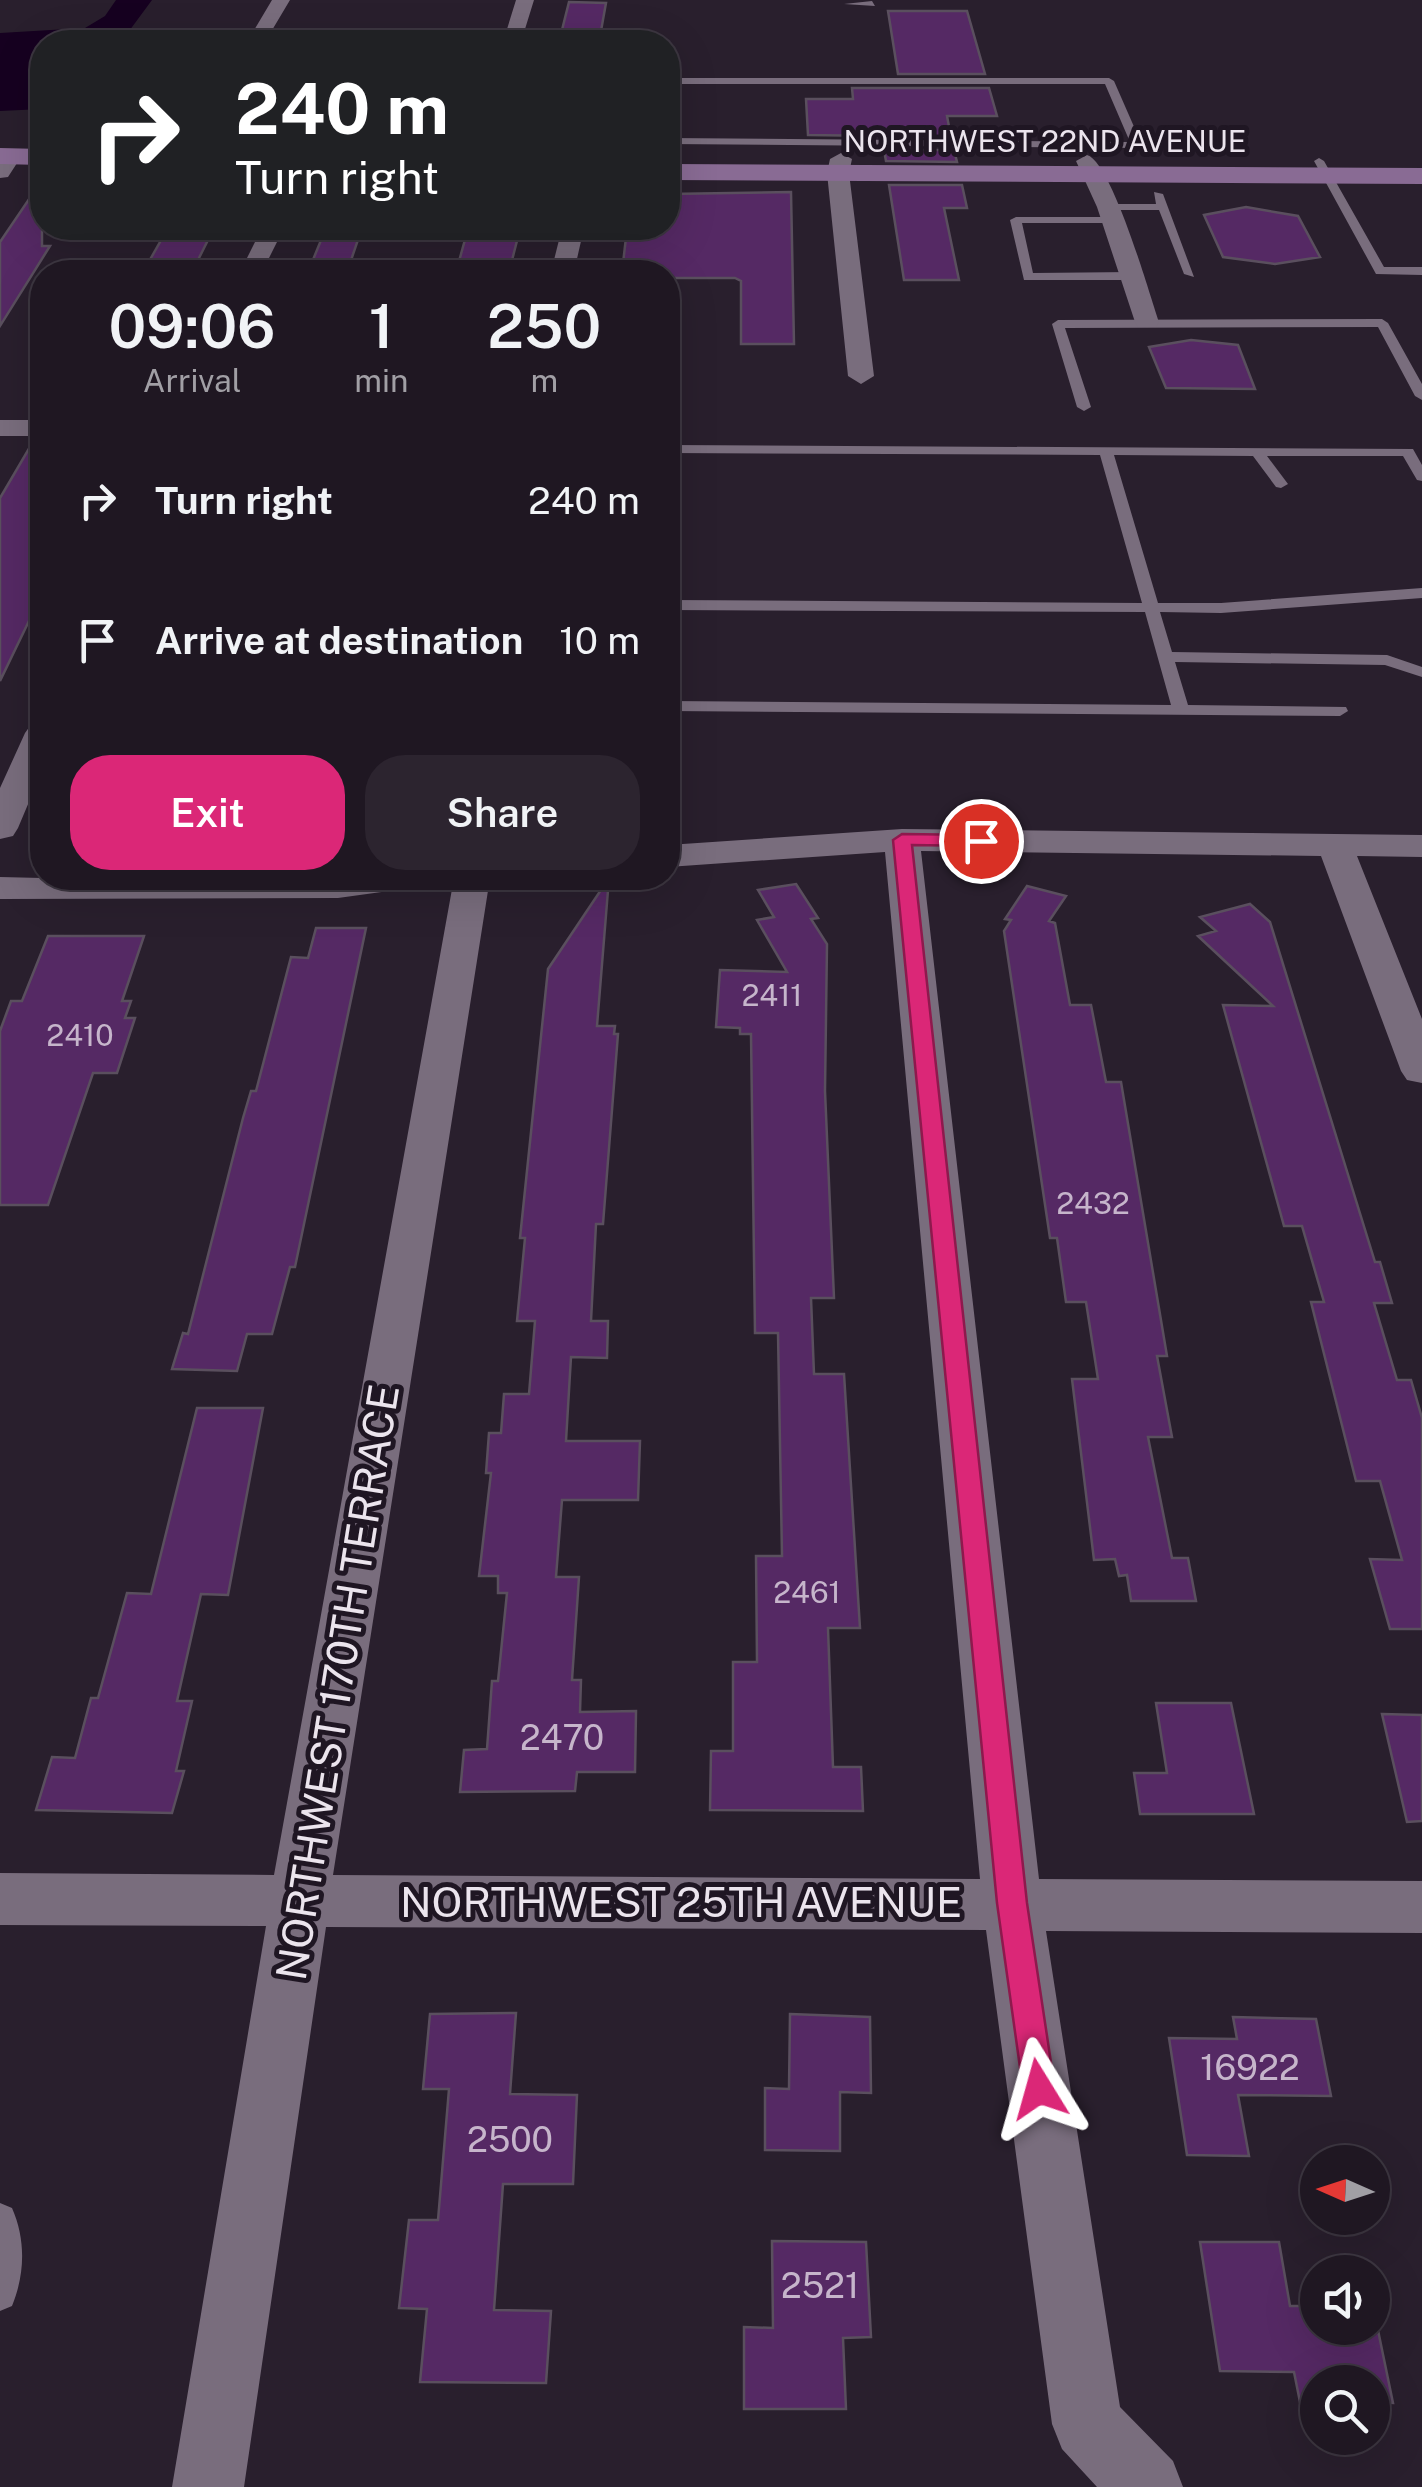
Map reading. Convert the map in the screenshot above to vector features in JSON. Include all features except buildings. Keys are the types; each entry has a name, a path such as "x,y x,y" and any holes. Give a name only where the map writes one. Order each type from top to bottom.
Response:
{"main road":[{"name":"NORTHWEST 22ND AVENUE","path":"680,157 721,151 839,166"},
{"path":"2,165 30,159"},
{"name":"NORTHWEST 22ND AVENUE","path":"680,172 1086,160 1323,168 1422,176"},
{"name":"NORTHWEST 22ND AVENUE","path":"1323,168 1422,160"},
{"path":"2,165 30,168"}],"street":[{"path":"263,30 281,0"},
{"path":"516,30 526,0"},
{"path":"1086,160 1110,214 1147,322"},
{"path":"839,166 861,376"},
{"path":"0,428 30,428"},
{"path":"0,828 30,760"},
{"path":"902,840 1012,1903 1088,2424 1147,2487"},
{"path":"680,855 902,840 1422,846"},
{"path":"1334,846 1422,1071"},
{"path":"0,888 30,888"},
{"name":"NORTHWEST 170TH TERRACE","path":"208,2487 300,1898 470,890"},
{"name":"NORTHWEST 25TH AVENUE","path":"0,1899 1422,1907"}],"lane":[{"path":"848,4 869,2"},
{"path":"680,82 1108,81 1137,145 1086,160 721,151 680,143"},
{"path":"1323,168 1380,271 1422,271"},
{"path":"1132,276 1028,277 1016,220 1110,214 1161,201 1190,274"},
{"path":"1084,408 1058,324 1382,322 1422,396"},
{"path":"680,449 1408,452 1422,478"},
{"path":"1257,451 1281,484"},
{"path":"1106,452 1180,710"},
{"path":"680,605 1221,608 1422,594"},
{"path":"1166,657 1387,660 1422,672"},
{"path":"680,706 1340,711"},
{"path":"0,2219 7,2263 0,2294"}],"shaded area":[{"path":"116,0 152,0 130,30 51,30 85,28 105,16"},
{"path":"30,31 30,110 0,111 0,33"}],"route":[{"path":"981,841 902,840 1012,1903 1039,2089"}]}
